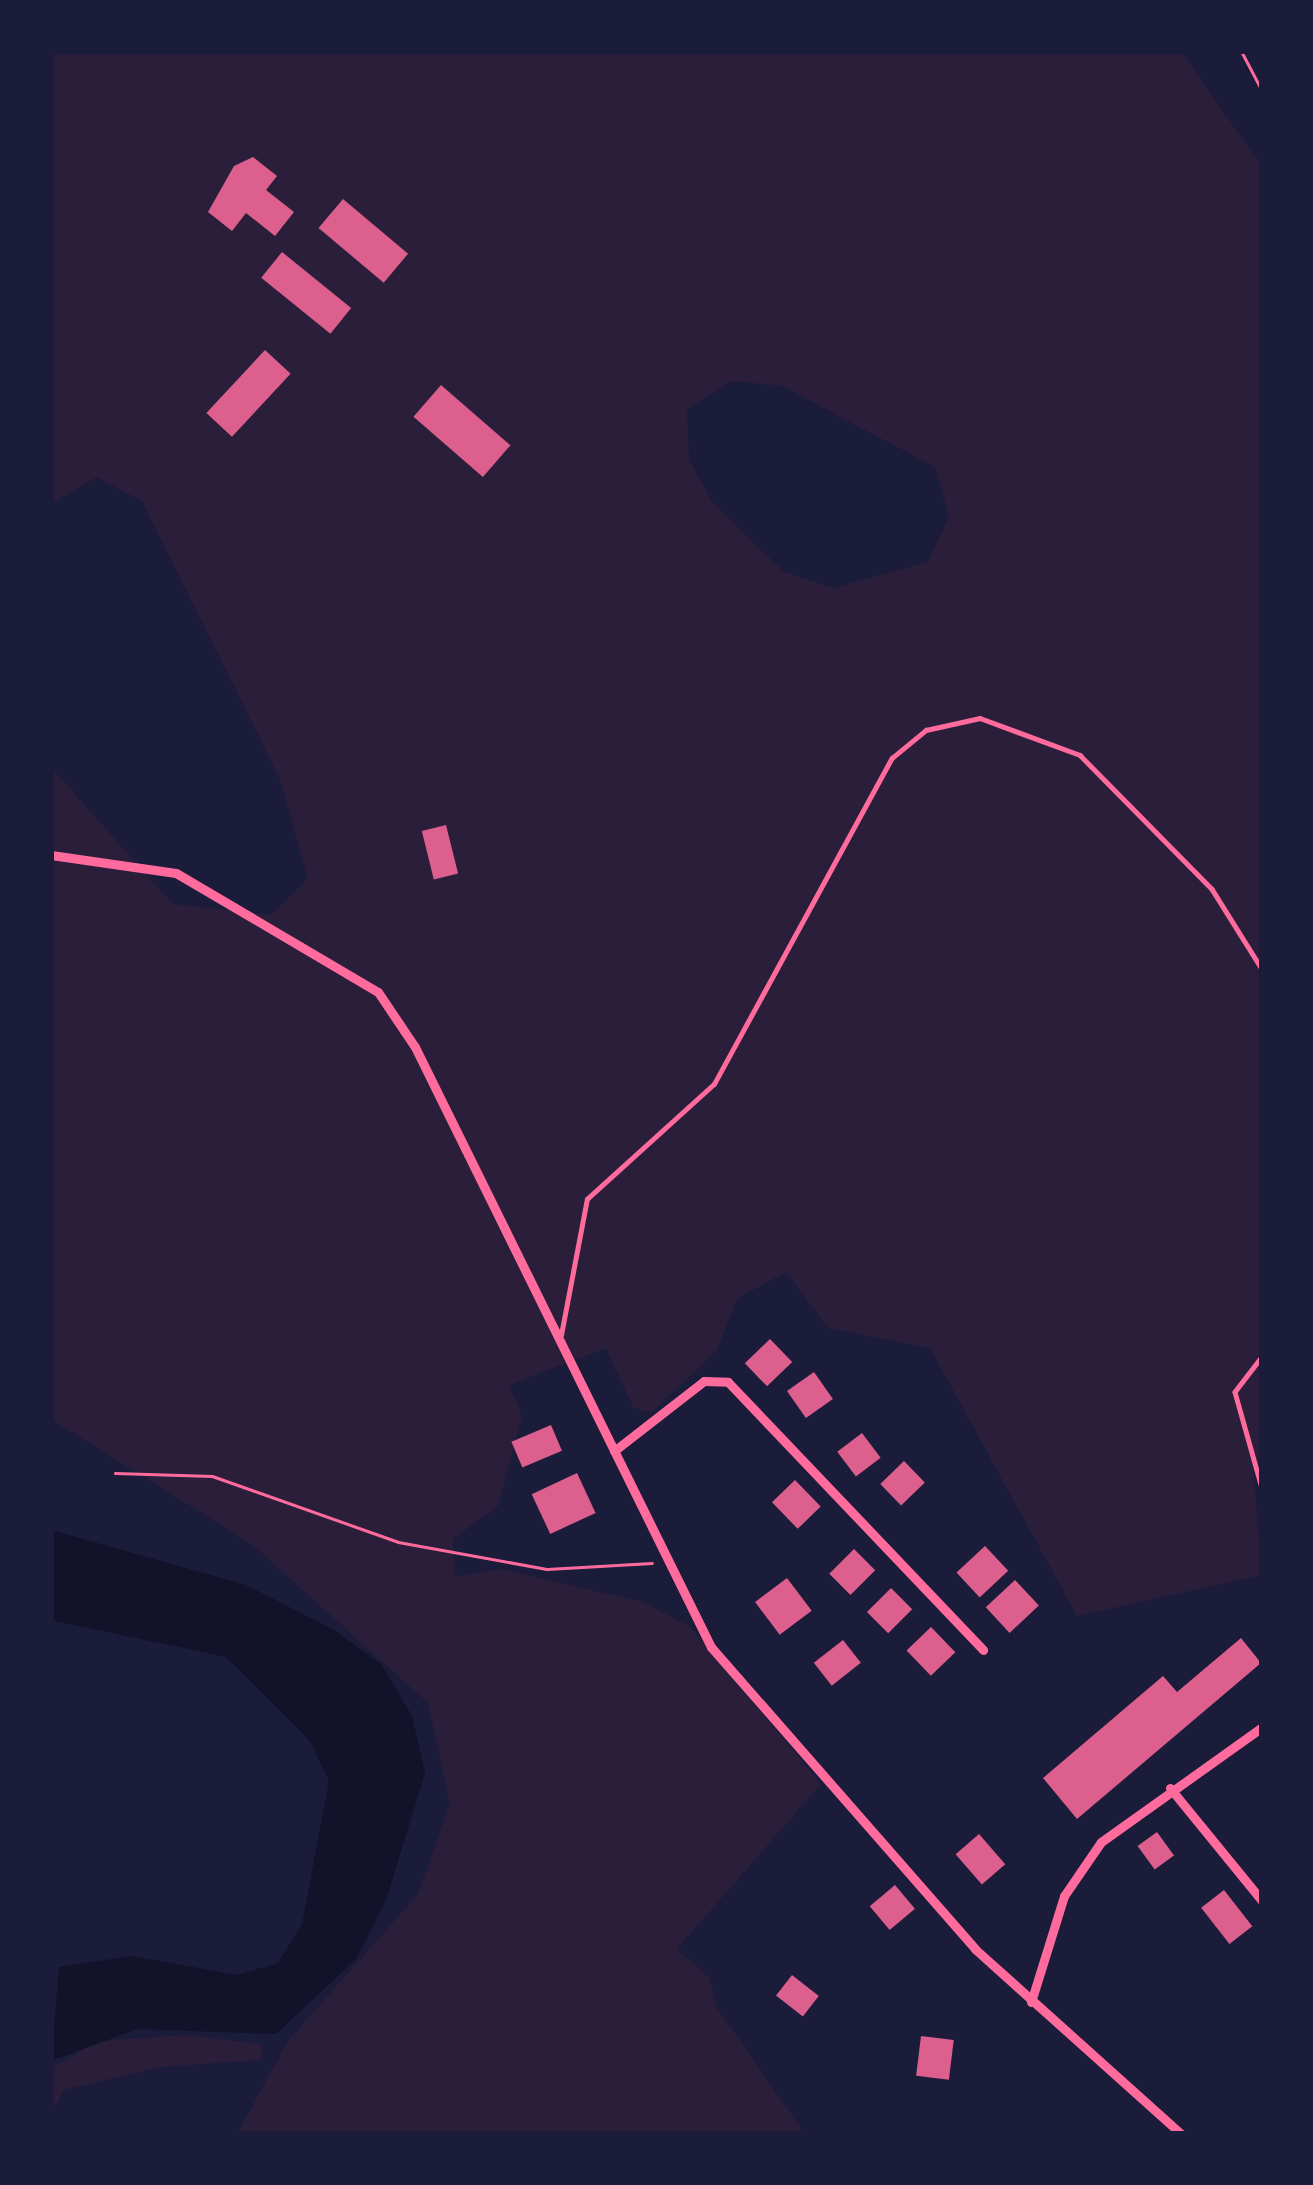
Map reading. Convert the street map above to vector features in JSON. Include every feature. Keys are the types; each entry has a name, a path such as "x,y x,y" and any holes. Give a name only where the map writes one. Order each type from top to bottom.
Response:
{"street":[{"path":"51,855 176,873 378,992 560,1337 666,1562 728,1672 1031,2002 1181,2134"},
{"path":"614,1451 704,1381 728,1382 982,1650"},
{"path":"1031,2002 1064,1896 1101,1842 1262,1727"},
{"path":"1170,1789 1262,1901"}],"lane":[{"path":"560,1337 587,1199 714,1084 892,758 926,730 980,718 1080,754 1212,889 1262,969"},
{"path":"1262,1357 1235,1392 1262,1488"}],"path":[{"path":"1241,51 1262,91"},
{"path":"116,1473 212,1476 398,1542 547,1569 666,1562"}],"shaded area":[{"path":"51,51 1181,51 1262,167 1262,1462 1253,1464 1262,1575 1077,1616 930,1348 828,1328 786,1272 737,1299 717,1350 651,1413 633,1407 606,1348 509,1385 522,1416 498,1506 453,1539 455,1577 500,1569 643,1602 689,1626 821,1784 677,1949 709,1978 717,2008 805,2134 237,2134 288,2041 418,1894 450,1804 428,1703 253,1545 51,1419 51,767 173,904 271,915 308,879 280,779 142,501 97,477 51,504","holes":["732,381 782,386 935,467 949,516 928,562 833,588 784,572 712,502 689,459 687,409"]},
{"path":"51,1530 246,1585 334,1630 381,1664 412,1716 425,1773 386,1900 356,1959 276,2034 137,2029 51,2061 59,1967 132,1956 237,1975 278,1963 302,1924 329,1781 310,1741 226,1657 51,1620"},
{"path":"187,2035 261,2044 261,2060 160,2067 64,2090 51,2114 51,2068 99,2041"}],"building":[{"path":"253,157 277,176 266,190 294,212 275,236 246,213 232,231 208,212 234,166"},
{"path":"343,199 408,254 384,283 319,228"},
{"path":"282,252 351,308 330,334 261,278"},
{"path":"265,350 291,374 232,437 206,413"},
{"path":"441,385 510,445 483,477 413,417"},
{"path":"446,825 458,874 434,880 422,831"},
{"path":"770,1339 792,1362 767,1386 745,1363"},
{"path":"814,1372 833,1399 806,1418 787,1391"},
{"path":"551,1425 562,1451 522,1468 511,1442"},
{"path":"862,1433 881,1458 856,1476 837,1452"},
{"path":"904,1461 925,1483 901,1506 880,1484"},
{"path":"577,1473 596,1513 550,1534 532,1494"},
{"path":"795,1480 821,1507 798,1529 772,1502"},
{"path":"985,1546 1008,1571 980,1597 956,1573"},
{"path":"854,1549 875,1570 850,1595 829,1574"},
{"path":"787,1578 812,1611 780,1635 755,1602"},
{"path":"1015,1580 1039,1606 1010,1633 986,1607"},
{"path":"891,1588 912,1609 888,1633 867,1612"},
{"path":"931,1627 955,1652 931,1676 907,1651"},
{"path":"1241,1638 1261,1663 1077,1819 1043,1778 1163,1676 1177,1692"},
{"path":"843,1640 861,1663 832,1686 814,1663"},
{"path":"1157,1832 1174,1855 1155,1870 1138,1846"},
{"path":"979,1834 1005,1864 982,1885 956,1854"},
{"path":"895,1885 915,1909 890,1930 870,1906"},
{"path":"1224,1890 1252,1926 1229,1944 1201,1908"},
{"path":"792,1975 819,1996 803,2016 776,1995"},
{"path":"921,2036 954,2040 949,2080 916,2076"}]}
